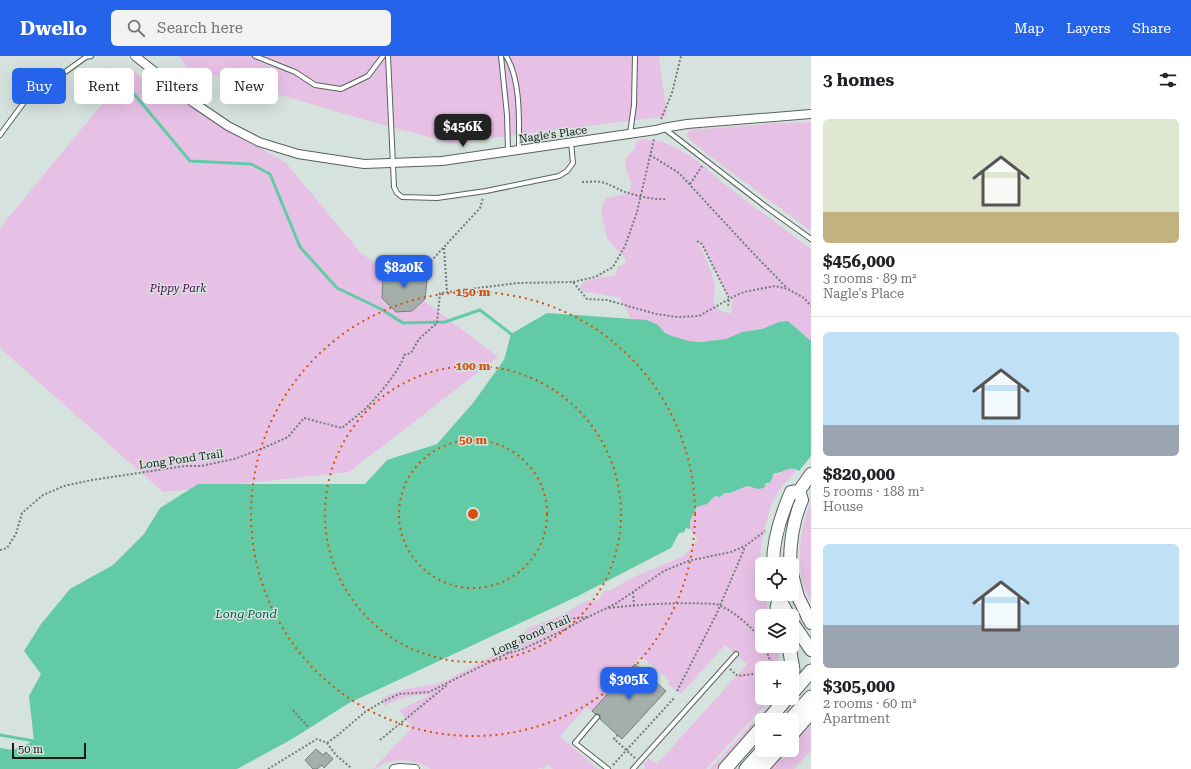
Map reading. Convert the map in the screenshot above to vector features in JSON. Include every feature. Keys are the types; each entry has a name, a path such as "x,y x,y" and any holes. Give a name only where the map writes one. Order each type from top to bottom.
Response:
{"main road":[{"path":"774,557 775,542 784,507 790,492 799,491 811,474"},
{"path":"790,557 791,537 798,508 802,500 799,491"},
{"path":"799,599 810,620"},
{"path":"799,632 811,650"},
{"path":"799,685 811,671"},
{"path":"796,713 811,697"},
{"path":"774,713 781,705"},
{"path":"799,726 811,712"},
{"path":"725,769 755,735"},
{"path":"746,769 757,757"},
{"path":"761,769 772,757"}],"street":[{"name":"Nagle's Place","path":"135,56 194,103 228,126 259,142 298,154 364,164 442,161 630,134 687,124 811,114"},
{"path":"394,769 415,769"}],"lane":[{"path":"0,135 25,101 86,57 90,56"},
{"path":"255,56 295,72 315,85 341,89 368,76 383,56"},
{"path":"388,56 394,187 397,193 402,197 437,198 486,192 559,176 567,171 573,163 571,142"},
{"path":"502,56 507,115 508,152"},
{"path":"506,56 512,65 518,104 519,150"},
{"path":"630,134 634,105 635,56"},
{"path":"659,129 811,239"},
{"path":"633,769 736,654"},
{"path":"597,717 575,743 608,769"}],"path":[{"path":"444,248 447,292 517,284 573,282 595,277 613,267 625,246 637,212 650,155 672,92 681,56"},
{"path":"650,155 679,173 788,289"},
{"path":"690,185 702,166"},
{"path":"582,182 603,182 625,192 660,199 666,198"},
{"path":"420,273 480,208 486,192"},
{"path":"697,241 702,244 729,298 728,306"},
{"path":"573,282 587,299 607,300 656,314 677,317 699,316 729,298 744,292 776,286 788,289 804,298 811,306"},
{"name":"Long Pond Trail","path":"0,550 6,548 16,534 22,513 43,495 64,486 92,480 185,466 201,466 234,459 288,437 304,418 342,428 365,409 386,384 403,360 404,355 411,353 419,340 437,323 440,294 447,292"},
{"name":"Long Pond Trail","path":"327,743 365,712 380,703 399,694 429,692 506,654 523,649 564,630 615,604 664,571 688,561 731,552 746,546 765,531"},
{"path":"677,691 720,606 746,546"},
{"path":"633,592 634,605"},
{"path":"605,608 680,603 720,606 741,618 755,633"},
{"path":"506,654 534,632 552,623 566,619 588,617"},
{"path":"725,666 738,676 755,674"},
{"path":"380,740 448,683"},
{"path":"613,765 675,697"},
{"path":"293,710 309,728"},
{"path":"618,736 614,739 639,762"},
{"path":"268,769 317,739 327,743 336,755 351,768"}],"green space":[{"path":"179,56 659,56 667,116 452,143 369,121 278,94 278,68 220,68 220,77 212,74 212,68 187,67"},
{"name":"Pippy Park","path":"134,72 142,77 142,104 187,104 286,163 360,252 498,357 349,472 163,492 0,348 0,228 102,104 134,104"},
{"path":"811,122 811,231 707,154 687,137 690,130"},
{"path":"642,139 663,142 677,148 696,160 733,191 811,249 811,341 788,321 762,329 742,332 726,339 701,342 689,341 665,333 658,325 631,318 620,298 583,291 580,287 583,282 601,277 615,276 618,266 625,264 626,260 607,238 602,216 602,206 606,198 626,194 631,188 631,182 625,167 626,157 635,149 635,143","holes":["698,242 702,244 729,298 733,297 731,313 726,313 718,309 715,305 715,285"]},
{"path":"791,468 797,470 782,486 772,503 761,544 760,557 755,557 755,601 766,601 768,609 755,609 755,653 778,653 778,661 755,661 755,705 765,705 758,713 755,713 755,716 706,769 645,769 644,764 649,758 657,764 747,664 725,645 681,694 668,684 670,681 641,656 592,711 586,707 560,736 598,769 553,769 547,764 543,769 540,767 538,769 431,769 415,762 398,760 387,762 373,769 410,730 410,724 399,710 430,695 406,698 384,706 382,698 399,691 433,685 449,679 507,648 521,637 529,628 564,614 588,600 594,602 598,601 604,591 612,590 629,579 684,556 698,539 690,529 691,518 697,507 701,506 715,496 720,497 725,493 730,493 747,486 750,488 770,483 774,473 777,474"},
{"path":"811,501 811,602 802,577 800,552 801,539"},
{"path":"770,705 772,705 765,713 762,713"},
{"path":"755,720 755,724 716,769 710,769"},
{"path":"811,720 811,751 794,769 768,769 779,757 799,757 799,734"}],"water":[{"name":"Long Pond","path":"547,313 647,320 658,325 665,333 672,336 689,341 701,342 726,339 742,332 762,329 779,322 788,321 811,341 811,456 799,471 792,468 774,473 770,483 766,483 764,488 758,489 747,486 730,493 725,493 720,497 715,496 707,504 697,507 690,521 690,529 686,528 684,532 679,533 671,548 578,596 349,703 292,739 237,769 0,769 0,748 13,750 34,741 29,696 41,674 24,651 41,624 70,589 113,565 144,534 160,508 198,484 365,484 387,460 437,444 473,403 504,360 511,334"}],"building":[{"path":"397,266 414,266 427,280 425,299 412,311 396,312 382,298 383,278"},
{"path":"635,664 666,691 622,739 600,719 600,715 595,714 592,711"},
{"path":"316,749 323,755 326,752 333,759 324,768 322,765 317,769 313,769 305,760"}],"waterway":[{"path":"134,94 190,161 251,164 270,174 300,247 337,288 381,309 403,323 445,322 480,310 511,334"},
{"path":"0,735 34,741"}]}
